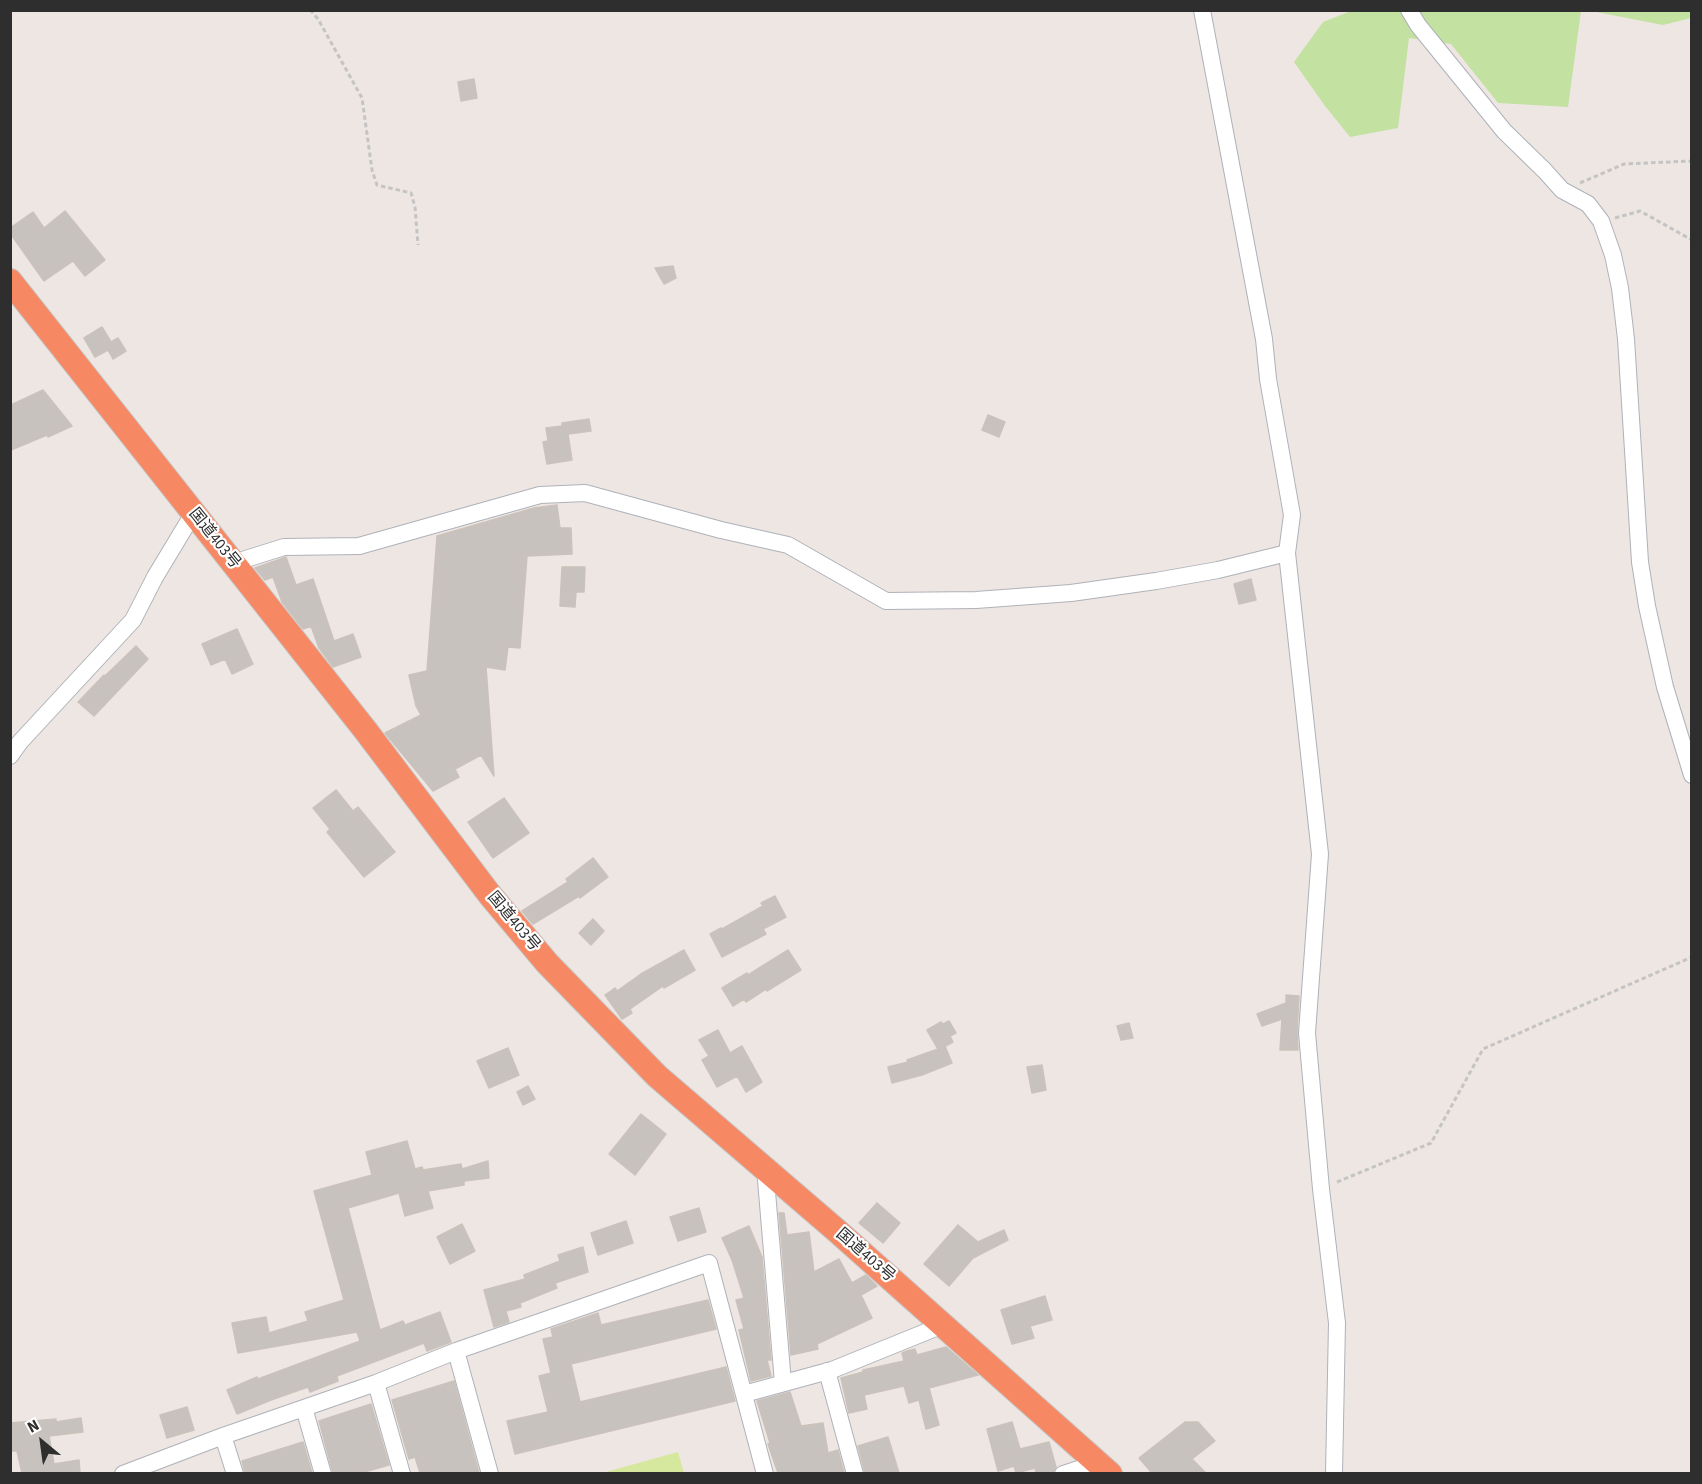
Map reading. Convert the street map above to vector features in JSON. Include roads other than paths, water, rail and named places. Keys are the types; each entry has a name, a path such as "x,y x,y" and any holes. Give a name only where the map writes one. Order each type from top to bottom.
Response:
{"highway":[{"name":"国道403号","path":"10,281 366,731 490,895 547,963 657,1076 1054,1422 1103,1468"}],"street":[{"path":"1202,10 1264,339 1268,380 1292,515 1287,553 1320,854 1306,1033 1337,1323 1334,1473"},
{"path":"1408,10 1504,131 1562,190 1587,204 1601,221 1613,255 1620,288 1626,339 1640,562 1647,606 1667,695 1692,775"},
{"path":"233,563 284,547 359,546 540,495 585,493 721,530 788,545 886,601 976,600 1071,593 1218,570 1287,553"},
{"path":"10,756 20,742 133,620 155,577 193,514"},
{"path":"765,1168 783,1383"},
{"path":"123,1473 151,1469 223,1436 376,1383 456,1351 709,1263 765,1473"},
{"path":"744,1394 827,1371 943,1325"},
{"path":"456,1351 490,1473"},
{"path":"827,1371 855,1473"},
{"path":"376,1383 402,1473"},
{"path":"304,1408 324,1473"},
{"path":"223,1436 235,1473"},
{"path":"1063,1473 1103,1468"}]}
